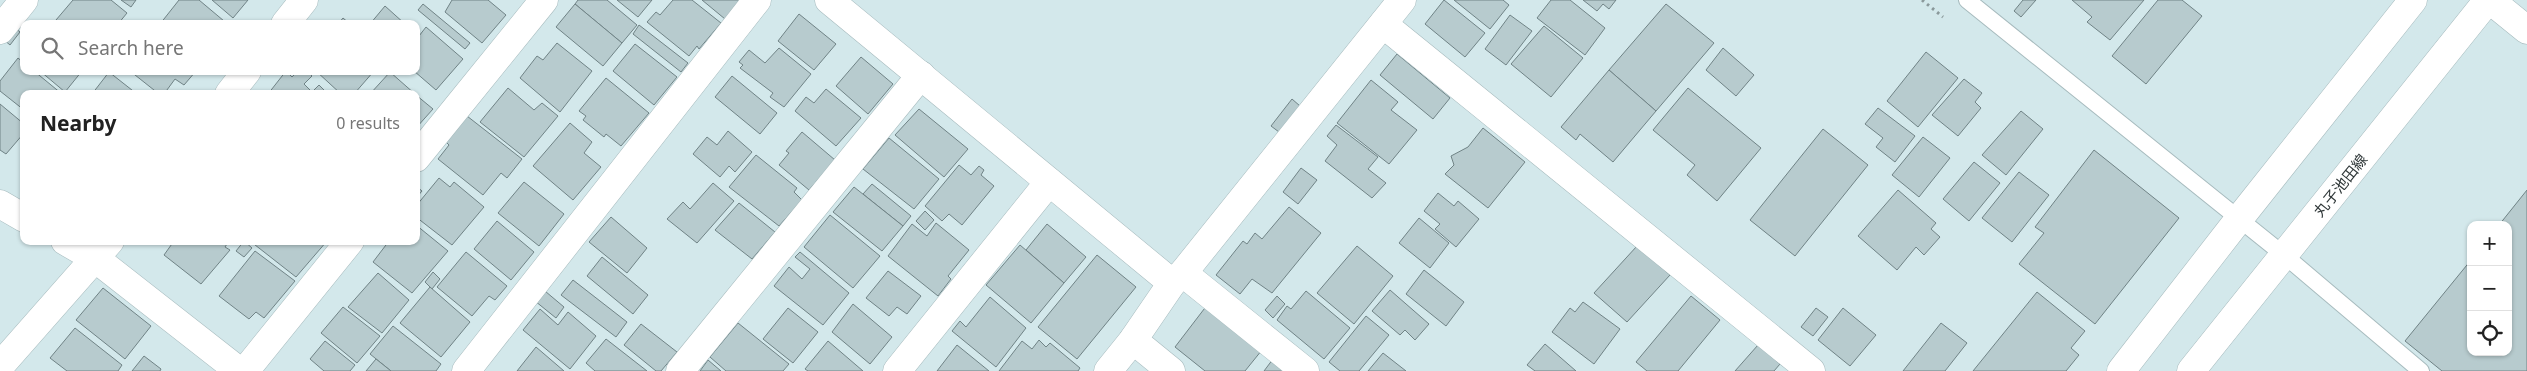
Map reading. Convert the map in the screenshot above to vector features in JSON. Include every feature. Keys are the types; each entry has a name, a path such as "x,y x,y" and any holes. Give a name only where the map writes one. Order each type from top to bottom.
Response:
{"street":[{"path":"0,30 24,0"},
{"path":"288,20 304,0"},
{"path":"420,153 544,0"},
{"path":"466,371 757,0"},
{"path":"829,0 1049,182 1305,371"},
{"path":"1108,371 1133,340 1177,278 1402,0"},
{"path":"2121,371 2239,219 2414,0"},
{"path":"2489,0 2527,30"},
{"name":"丸子池田線","path":"2191,371 2489,0"},
{"path":"1383,24 1811,371"},
{"path":"232,90 244,75"},
{"path":"680,371 920,75"},
{"path":"897,371 1049,182"},
{"path":"0,204 20,216"},
{"path":"82,245 103,250 240,371"},
{"path":"245,371 347,245"},
{"path":"0,366 103,250"},
{"path":"1133,340 1171,371"}],"lane":[{"path":"1967,0 2284,255 2422,371"}],"building":[{"path":"73,0 111,0 127,13 121,20 56,20"},
{"path":"121,0 136,0 131,7"},
{"path":"179,0 199,0 223,20 163,20"},
{"path":"212,0 248,0 233,18"},
{"path":"452,0 488,0 506,15 482,43 445,12"},
{"path":"578,0 607,0 637,25 622,43 575,4"},
{"path":"617,0 652,0 638,17"},
{"path":"673,0 692,0 721,23 699,49 697,46 689,56 647,22 656,12 660,15"},
{"path":"702,0 741,0 725,19"},
{"path":"1444,0 1485,33 1465,57 1425,24"},
{"path":"1454,0 1503,0 1509,5 1490,29"},
{"path":"1551,0 1570,0 1605,28 1585,55 1537,18"},
{"path":"1583,0 1616,0 1609,9 1603,4 1597,11"},
{"path":"2023,0 2036,0 2021,17 2014,11"},
{"path":"2072,0 2144,0 2110,40 2087,22 2092,17"},
{"path":"2158,0 2182,0 2202,16 2146,84 2112,56"},
{"path":"423,4 470,43 465,49 418,10"},
{"path":"575,4 622,43 603,66 556,27"},
{"path":"1666,4 1714,43 1656,111 1609,70"},
{"path":"385,6 401,20 373,20"},
{"path":"799,14 836,44 814,70 778,41"},
{"path":"1510,15 1532,31 1506,65 1485,49"},
{"path":"639,25 688,63 681,72 633,34"},
{"path":"1544,26 1583,58 1551,97 1511,64"},
{"path":"14,27 20,32 10,45 3,39"},
{"path":"426,27 463,59 436,90 419,75 420,35"},
{"path":"557,43 592,71 560,112 520,78 537,56 543,60"},
{"path":"635,44 677,77 654,105 613,71"},
{"path":"779,48 811,74 784,107 770,97 773,93 740,68 743,65 739,62 749,50 765,63"},
{"path":"1723,48 1754,75 1736,96 1706,70"},
{"path":"1926,52 1958,78 1918,127 1887,101"},
{"path":"1397,54 1450,98 1433,119 1380,75"},
{"path":"861,57 893,84 868,114 836,86"},
{"path":"18,58 20,60 20,75 39,75 57,90 20,90 20,107 0,91 0,81"},
{"path":"1609,70 1656,111 1613,162 1580,134 1576,140 1561,127"},
{"path":"45,75 79,75 67,90 63,90"},
{"path":"107,75 113,75 132,90 95,90"},
{"path":"135,75 193,75 184,85 175,79 167,90 154,90"},
{"path":"283,75 290,75 292,77 294,75 312,76 304,84 310,90 271,90"},
{"path":"320,75 371,75 357,90 337,90"},
{"path":"387,75 393,75 410,90 374,90"},
{"path":"732,76 777,113 760,134 715,97"},
{"path":"606,78 649,113 621,146 606,134 604,137 583,120 586,116 579,111"},
{"path":"1964,79 1982,93 1975,102 1981,108 1958,136 1932,115"},
{"path":"1371,80 1398,102 1391,110 1417,130 1389,164 1337,123"},
{"path":"319,85 324,90 314,90"},
{"path":"508,88 534,110 542,103 558,116 524,157 480,122"},
{"path":"1688,88 1761,148 1717,201 1687,175 1695,165 1653,130"},
{"path":"826,89 861,118 836,146 795,111 806,97 814,103"},
{"path":"420,98 433,109 420,124"},
{"path":"1292,99 1300,106 1279,132 1271,126"},
{"path":"0,104 20,121 20,138 6,154 0,150"},
{"path":"1878,108 1915,136 1895,162 1876,147 1883,138 1865,124"},
{"path":"919,109 968,149 944,177 895,135"},
{"path":"2021,111 2043,129 2006,175 1982,155"},
{"path":"467,116 522,159 507,178 501,173 483,195 438,159 449,145 446,142"},
{"path":"570,123 592,142 584,153 601,167 573,200 533,166"},
{"path":"1336,125 1378,157 1368,169 1386,183 1372,198 1325,161 1337,145 1327,136"},
{"path":"1483,128 1525,162 1488,208 1445,174 1454,165 1451,156 1468,147"},
{"path":"1823,129 1868,165 1795,256 1750,220"},
{"path":"728,131 752,152 735,172 729,166 720,177 693,154 707,137 717,145"},
{"path":"802,132 835,160 809,190 779,165 789,153 786,151"},
{"path":"1923,137 1950,158 1919,197 1892,175"},
{"path":"889,138 939,179 914,209 863,169"},
{"path":"2094,150 2179,218 2095,324 2019,264 2044,233 2035,227"},
{"path":"756,155 797,188 794,192 802,200 779,226 729,187"},
{"path":"1974,162 2000,183 1969,221 1943,199"},
{"path":"959,165 971,175 979,166 984,170 981,175 994,186 962,225 949,214 942,221 925,206"},
{"path":"1301,168 1317,180 1298,204 1283,192"},
{"path":"2019,172 2049,195 2012,242 1982,218"},
{"path":"439,178 450,187 454,182 484,207 452,245 420,220 420,201"},
{"path":"524,182 564,214 539,246 498,213"},
{"path":"713,183 734,201 697,243 667,219 683,202 690,209"},
{"path":"872,184 911,216 903,226 863,194"},
{"path":"854,187 903,226 882,251 833,212"},
{"path":"1898,190 1936,223 1931,229 1940,237 1924,255 1916,247 1897,270 1858,236"},
{"path":"2527,190 2527,371 2442,371 2405,341 2467,265 2467,356 2512,356 2512,221 2502,221"},
{"path":"1438,193 1454,206 1458,201 1479,219 1456,247 1435,229 1440,224 1424,211"},
{"path":"739,203 775,232 752,259 715,230"},
{"path":"1289,207 1321,233 1272,293 1252,279 1240,294 1216,275 1243,241 1247,244 1255,233 1262,239"},
{"path":"925,211 934,220 925,230 916,221"},
{"path":"830,215 880,256 853,288 804,247"},
{"path":"611,217 647,248 627,273 589,242"},
{"path":"1419,218 1449,243 1430,268 1399,243"},
{"path":"497,221 534,252 511,280 474,249"},
{"path":"936,223 969,250 948,276 951,279 938,296 888,256 912,224 927,236"},
{"path":"1047,224 1086,257 1064,283 1026,250"},
{"path":"420,228 448,251 412,293 373,262 386,245 420,245"},
{"path":"171,245 226,245 225,247 230,250 201,284 164,255"},
{"path":"241,245 249,245 252,248 244,257 236,251"},
{"path":"255,245 324,245 296,277"},
{"path":"1020,245 1064,283 1031,323 986,285"},
{"path":"1357,246 1393,276 1354,324 1317,293"},
{"path":"1637,246 1670,275 1627,322 1594,293"},
{"path":"255,251 295,281 264,318 256,312 249,319 219,296"},
{"path":"466,252 507,286 495,300 489,296 472,316 437,287"},
{"path":"800,252 849,293 823,325 774,286 789,267 802,279 810,269 795,257"},
{"path":"1097,255 1136,287 1077,359 1038,327"},
{"path":"602,257 648,295 633,314 587,276"},
{"path":"1424,270 1464,302 1446,326 1406,294"},
{"path":"888,271 921,296 907,314 897,307 889,316 866,298"},
{"path":"433,272 440,279 432,289 425,282"},
{"path":"378,273 409,300 382,333 348,307"},
{"path":"573,280 627,322 616,337 561,295"},
{"path":"539,286 564,307 556,318 530,297"},
{"path":"430,287 470,322 441,357 400,323"},
{"path":"103,288 151,326 125,359 76,320"},
{"path":"1390,290 1429,324 1415,340 1405,330 1400,335 1372,311"},
{"path":"1306,291 1350,328 1324,359 1277,320 1287,306 1291,309"},
{"path":"2037,292 2085,331 2071,348 2079,355 2066,371 1973,371"},
{"path":"1277,296 1285,304 1273,318 1265,310"},
{"path":"1691,296 1720,320 1678,371 1647,371 1636,362"},
{"path":"990,297 1026,328 996,367 952,331 960,321 966,327"},
{"path":"1211,300 1266,345 1245,371 1205,371 1175,347"},
{"path":"1583,302 1620,329 1594,364 1552,332 1570,308 1575,312"},
{"path":"853,304 892,337 870,364 832,332"},
{"path":"343,307 380,336 357,363 321,333"},
{"path":"788,308 818,332 793,363 763,339"},
{"path":"1816,308 1828,317 1813,336 1801,327"},
{"path":"1843,308 1876,335 1850,366 1818,340"},
{"path":"540,309 558,325 568,312 596,336 570,369 523,330"},
{"path":"1366,316 1389,335 1359,371 1340,371 1329,362"},
{"path":"738,323 789,364 783,371 726,371 710,357"},
{"path":"1941,323 1967,343 1945,371 1903,371"},
{"path":"641,324 677,352 661,371 656,371 624,345"},
{"path":"393,326 441,364 436,371 391,371 370,354"},
{"path":"75,328 122,365 118,371 67,371 50,358"},
{"path":"606,339 647,371 595,371 586,363"},
{"path":"1039,340 1046,347 1050,343 1080,368 1078,371 999,371 1022,341 1032,349"},
{"path":"325,341 355,365 350,371 324,371 310,359"},
{"path":"828,341 863,371 808,371 805,369"},
{"path":"1545,344 1576,371 1535,371 1527,365"},
{"path":"957,345 989,371 937,371"},
{"path":"1758,345 1780,364 1774,371 1735,371"},
{"path":"536,347 564,371 517,371"},
{"path":"1383,353 1406,371 1368,371"},
{"path":"144,356 161,369 160,371 132,371"},
{"path":"376,359 391,371 366,371"},
{"path":"1273,359 1288,371 1264,371"},
{"path":"708,360 721,371 700,371"}]}
